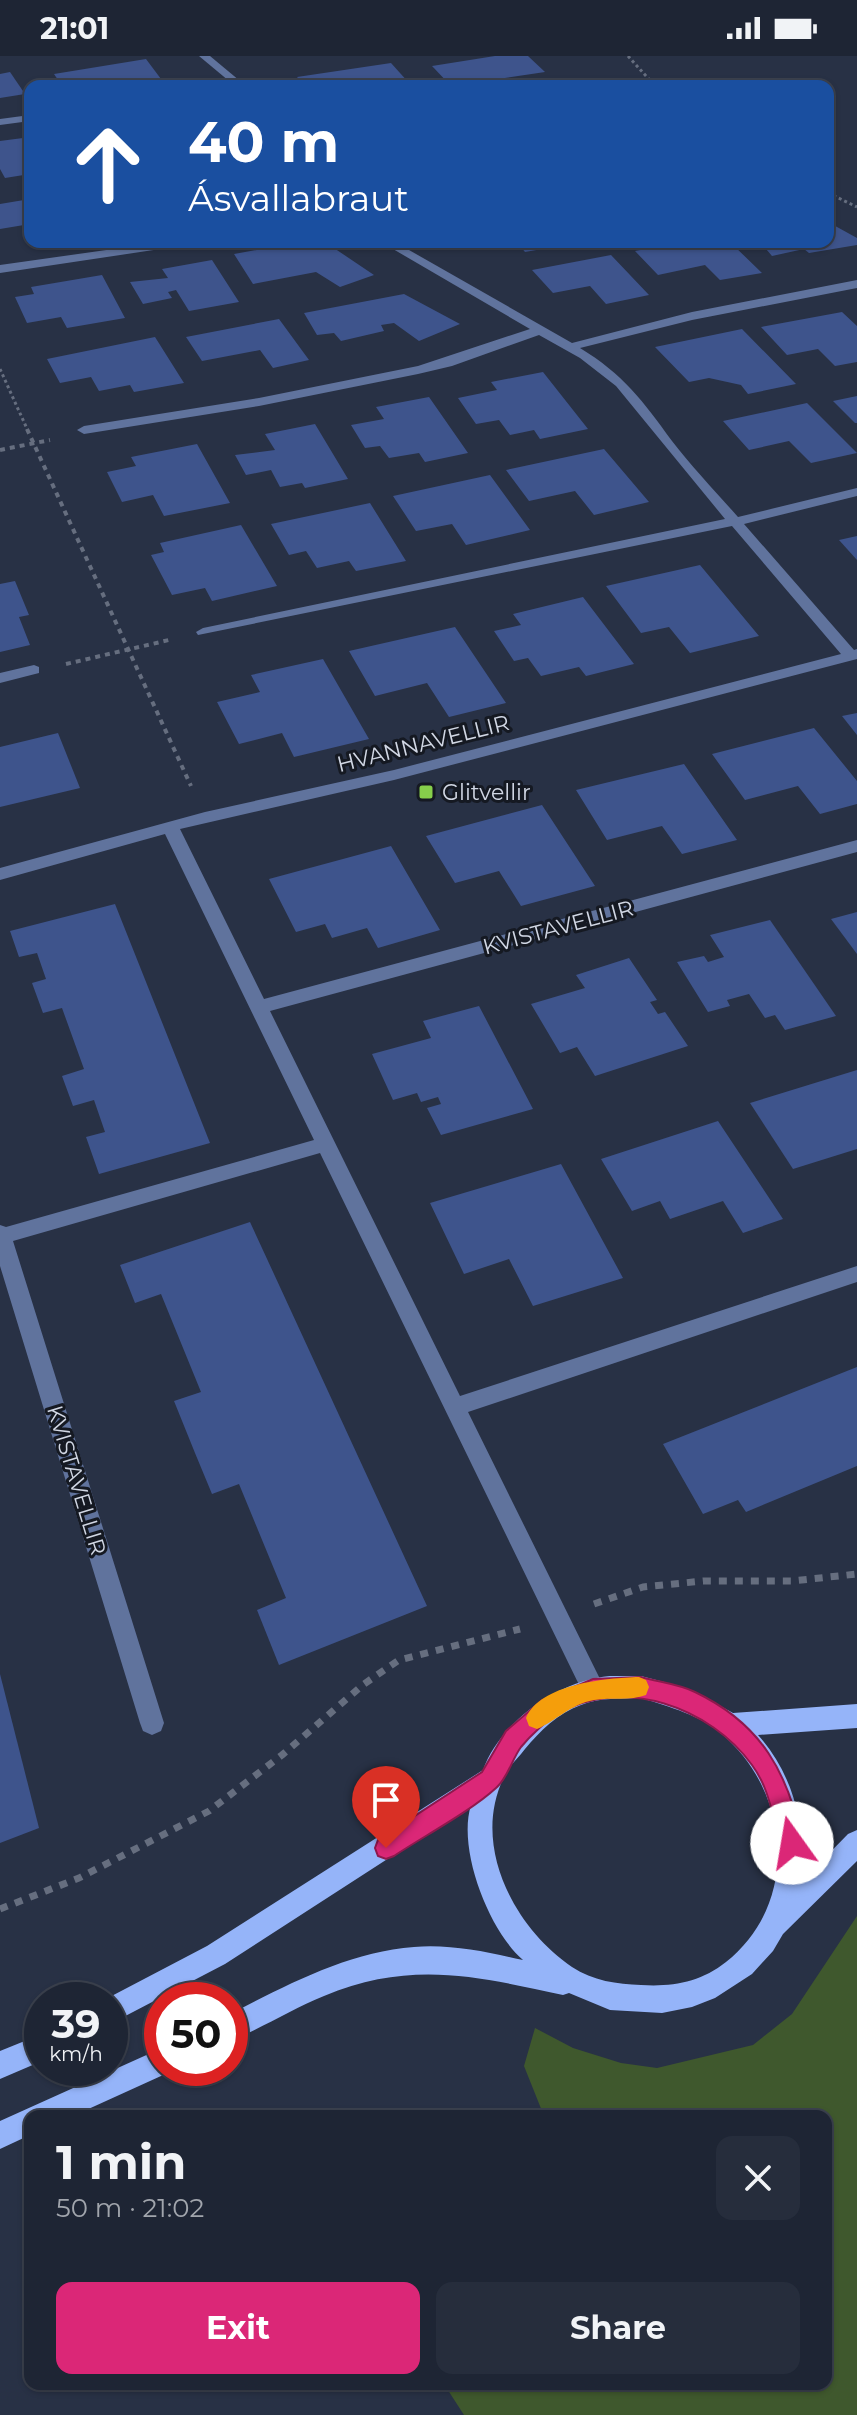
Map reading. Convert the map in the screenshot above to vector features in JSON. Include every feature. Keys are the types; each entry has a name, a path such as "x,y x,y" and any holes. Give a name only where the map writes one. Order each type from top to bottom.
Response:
{"main road":[{"path":"570,1983 530,1953 501,1914 484,1870 480,1823 490,1779 514,1738 550,1707 593,1689 641,1687 688,1700 731,1725 761,1758 782,1798 792,1843 789,1887 774,1929"},
{"path":"731,1725 857,1716"},
{"path":"128,2001 216,1955 490,1779"},
{"path":"248,2019 333,1978 413,1960 480,1965 570,1983 608,1998 647,2002 686,1998 721,1983 751,1959 774,1929 857,1843"},
{"path":"0,2065 24,2055"},
{"path":"55,2110 144,2069"},
{"path":"0,2135 24,2124"}],"street":[{"path":"204,56 234,80"},
{"path":"0,122 24,119"},
{"path":"0,269 145,248"},
{"path":"397,248 573,346 609,371 656,423 667,443 733,522 853,654"},
{"path":"573,346 692,316 857,284"},
{"path":"84,430 259,402 418,370 448,363 540,330"},
{"path":"203,632 733,522 857,492"},
{"name":"HVANNAVELLIR","path":"0,874 170,826 394,775 853,654"},
{"path":"0,678 34,670"},
{"path":"170,826 593,1689"},
{"name":"KVISTAVELLIR","path":"259,1007 857,846"},
{"name":"KVISTAVELLIR","path":"152,1723 0,1236 326,1144"},
{"path":"455,1407 857,1274"}],"path":[{"path":"628,56 650,80"},
{"path":"834,196 857,207"},
{"path":"0,369 205,817"},
{"path":"0,450 84,430"},
{"path":"34,670 203,632"},
{"path":"0,1909 79,1878 209,1811 399,1660 442,1647 502,1636 643,1587 703,1581 792,1581 857,1574"}],"green space":[{"path":"857,1916 857,2415 464,2415 448,2390 832,2390 832,2110 542,2110 524,2066 535,2028 573,2048 621,2063 657,2068 753,2045 792,2014"}],"building":[{"path":"495,56 528,56 545,72 491,80 445,80 432,66"},
{"path":"146,59 161,79 58,80 54,74"},
{"path":"391,63 406,80 300,80 297,77"},
{"path":"10,72 24,94 0,98 0,74"},
{"path":"23,138 24,175 5,178 0,169 0,141"},
{"path":"24,200 24,225 0,229 0,204"},
{"path":"834,225 857,238 857,245 809,253 804,249 772,256 765,248 834,248"},
{"path":"268,248 334,248 374,275 340,287 316,272 253,284 234,254"},
{"path":"522,248 548,248 525,252"},
{"path":"651,248 736,248 762,273 720,280 705,265 658,275 635,251"},
{"path":"611,255 649,295 606,304 590,286 553,293 532,270"},
{"path":"212,260 239,302 189,311 176,290 168,292 172,298 143,304 130,282 168,278 162,269"},
{"path":"102,275 125,318 67,328 61,317 27,323 15,297 34,294 31,287"},
{"path":"404,294 460,324 419,341 394,323 381,325 384,331 341,341 334,333 317,335 304,313"},
{"path":"842,312 857,326 857,362 835,366 818,349 787,355 761,327"},
{"path":"279,319 309,360 273,368 260,350 202,361 186,337"},
{"path":"742,329 796,384 748,394 741,385 709,378 689,382 655,347"},
{"path":"155,337 184,383 134,392 130,385 99,391 91,377 60,383 47,359"},
{"path":"543,372 588,429 540,439 534,430 510,435 499,420 476,424 458,398 497,390 491,382"},
{"path":"857,396 857,423 855,423 833,401"},
{"path":"429,397 468,453 425,462 419,453 389,458 380,446 365,448 351,425 384,419 376,407"},
{"path":"807,403 857,453 811,463 789,441 749,450 723,421"},
{"path":"315,424 348,479 305,488 302,483 280,487 271,470 246,475 235,455 275,450 265,434"},
{"path":"197,444 230,503 164,516 153,495 122,502 107,472 136,466 131,457"},
{"path":"604,449 649,502 594,515 575,491 529,501 506,470"},
{"path":"490,475 530,530 466,545 452,524 416,531 393,496"},
{"path":"370,503 406,561 356,571 349,561 317,568 306,551 289,555 271,524"},
{"path":"241,525 277,586 212,601 205,588 172,595 151,555 164,552 160,543"},
{"path":"857,536 857,560 839,540"},
{"path":"700,565 759,636 690,653 669,627 641,633 606,586"},
{"path":"15,581 29,615 19,617 30,645 0,652 0,584"},
{"path":"583,597 634,664 586,676 579,667 541,676 528,658 514,661 494,631 521,625 513,614"},
{"path":"455,627 506,703 449,717 427,683 375,696 349,651"},
{"path":"323,659 369,739 294,757 282,733 239,744 217,702 260,692 251,675"},
{"path":"857,713 857,735 842,716"},
{"path":"814,728 857,781 857,804 820,814 798,786 745,800 712,754"},
{"path":"58,733 80,788 0,807 0,747"},
{"path":"684,764 737,840 682,854 662,826 607,840 576,790"},
{"path":"542,805 595,886 521,906 499,871 455,883 426,836"},
{"path":"391,846 440,930 378,948 367,928 332,938 325,924 296,932 269,879"},
{"path":"115,904 210,1143 99,1174 86,1137 105,1132 94,1100 73,1106 62,1076 84,1069 62,1008 43,1013 32,983 46,979 37,953 19,957 10,931"},
{"path":"857,912 857,954 831,919"},
{"path":"770,920 836,1016 785,1030 775,1015 765,1018 749,994 727,1000 730,1006 708,1012 677,962 704,956 708,962 724,957 710,935"},
{"path":"629,958 657,1000 650,1002 658,1014 665,1012 688,1046 595,1076 577,1047 560,1053 531,1004 585,988 576,975"},
{"path":"479,1006 533,1109 441,1135 427,1108 441,1104 438,1097 421,1102 417,1093 393,1100 372,1054 431,1038 423,1021"},
{"path":"857,1070 857,1149 793,1169 750,1103"},
{"path":"718,1121 783,1219 743,1233 723,1201 670,1219 660,1201 632,1211 601,1159"},
{"path":"561,1164 623,1278 533,1306 509,1259 464,1274 430,1203"},
{"path":"250,1222 427,1606 279,1665 257,1610 286,1598 239,1484 212,1494 195,1453 174,1401 201,1392 161,1294 135,1303 120,1265"},
{"path":"857,1367 857,1466 746,1512 738,1500 703,1514 663,1444"},
{"path":"0,1674 39,1828 0,1843"}],"slow traffic":[{"path":"537,1718 550,1707 593,1689 639,1687"}],"place":[{"name":"Glitvellir","path":"426,792"}],"route":[{"path":"386,1848 490,1779 514,1738 550,1707 593,1689 641,1687 688,1700 731,1725 761,1758 782,1798 792,1843"}]}
